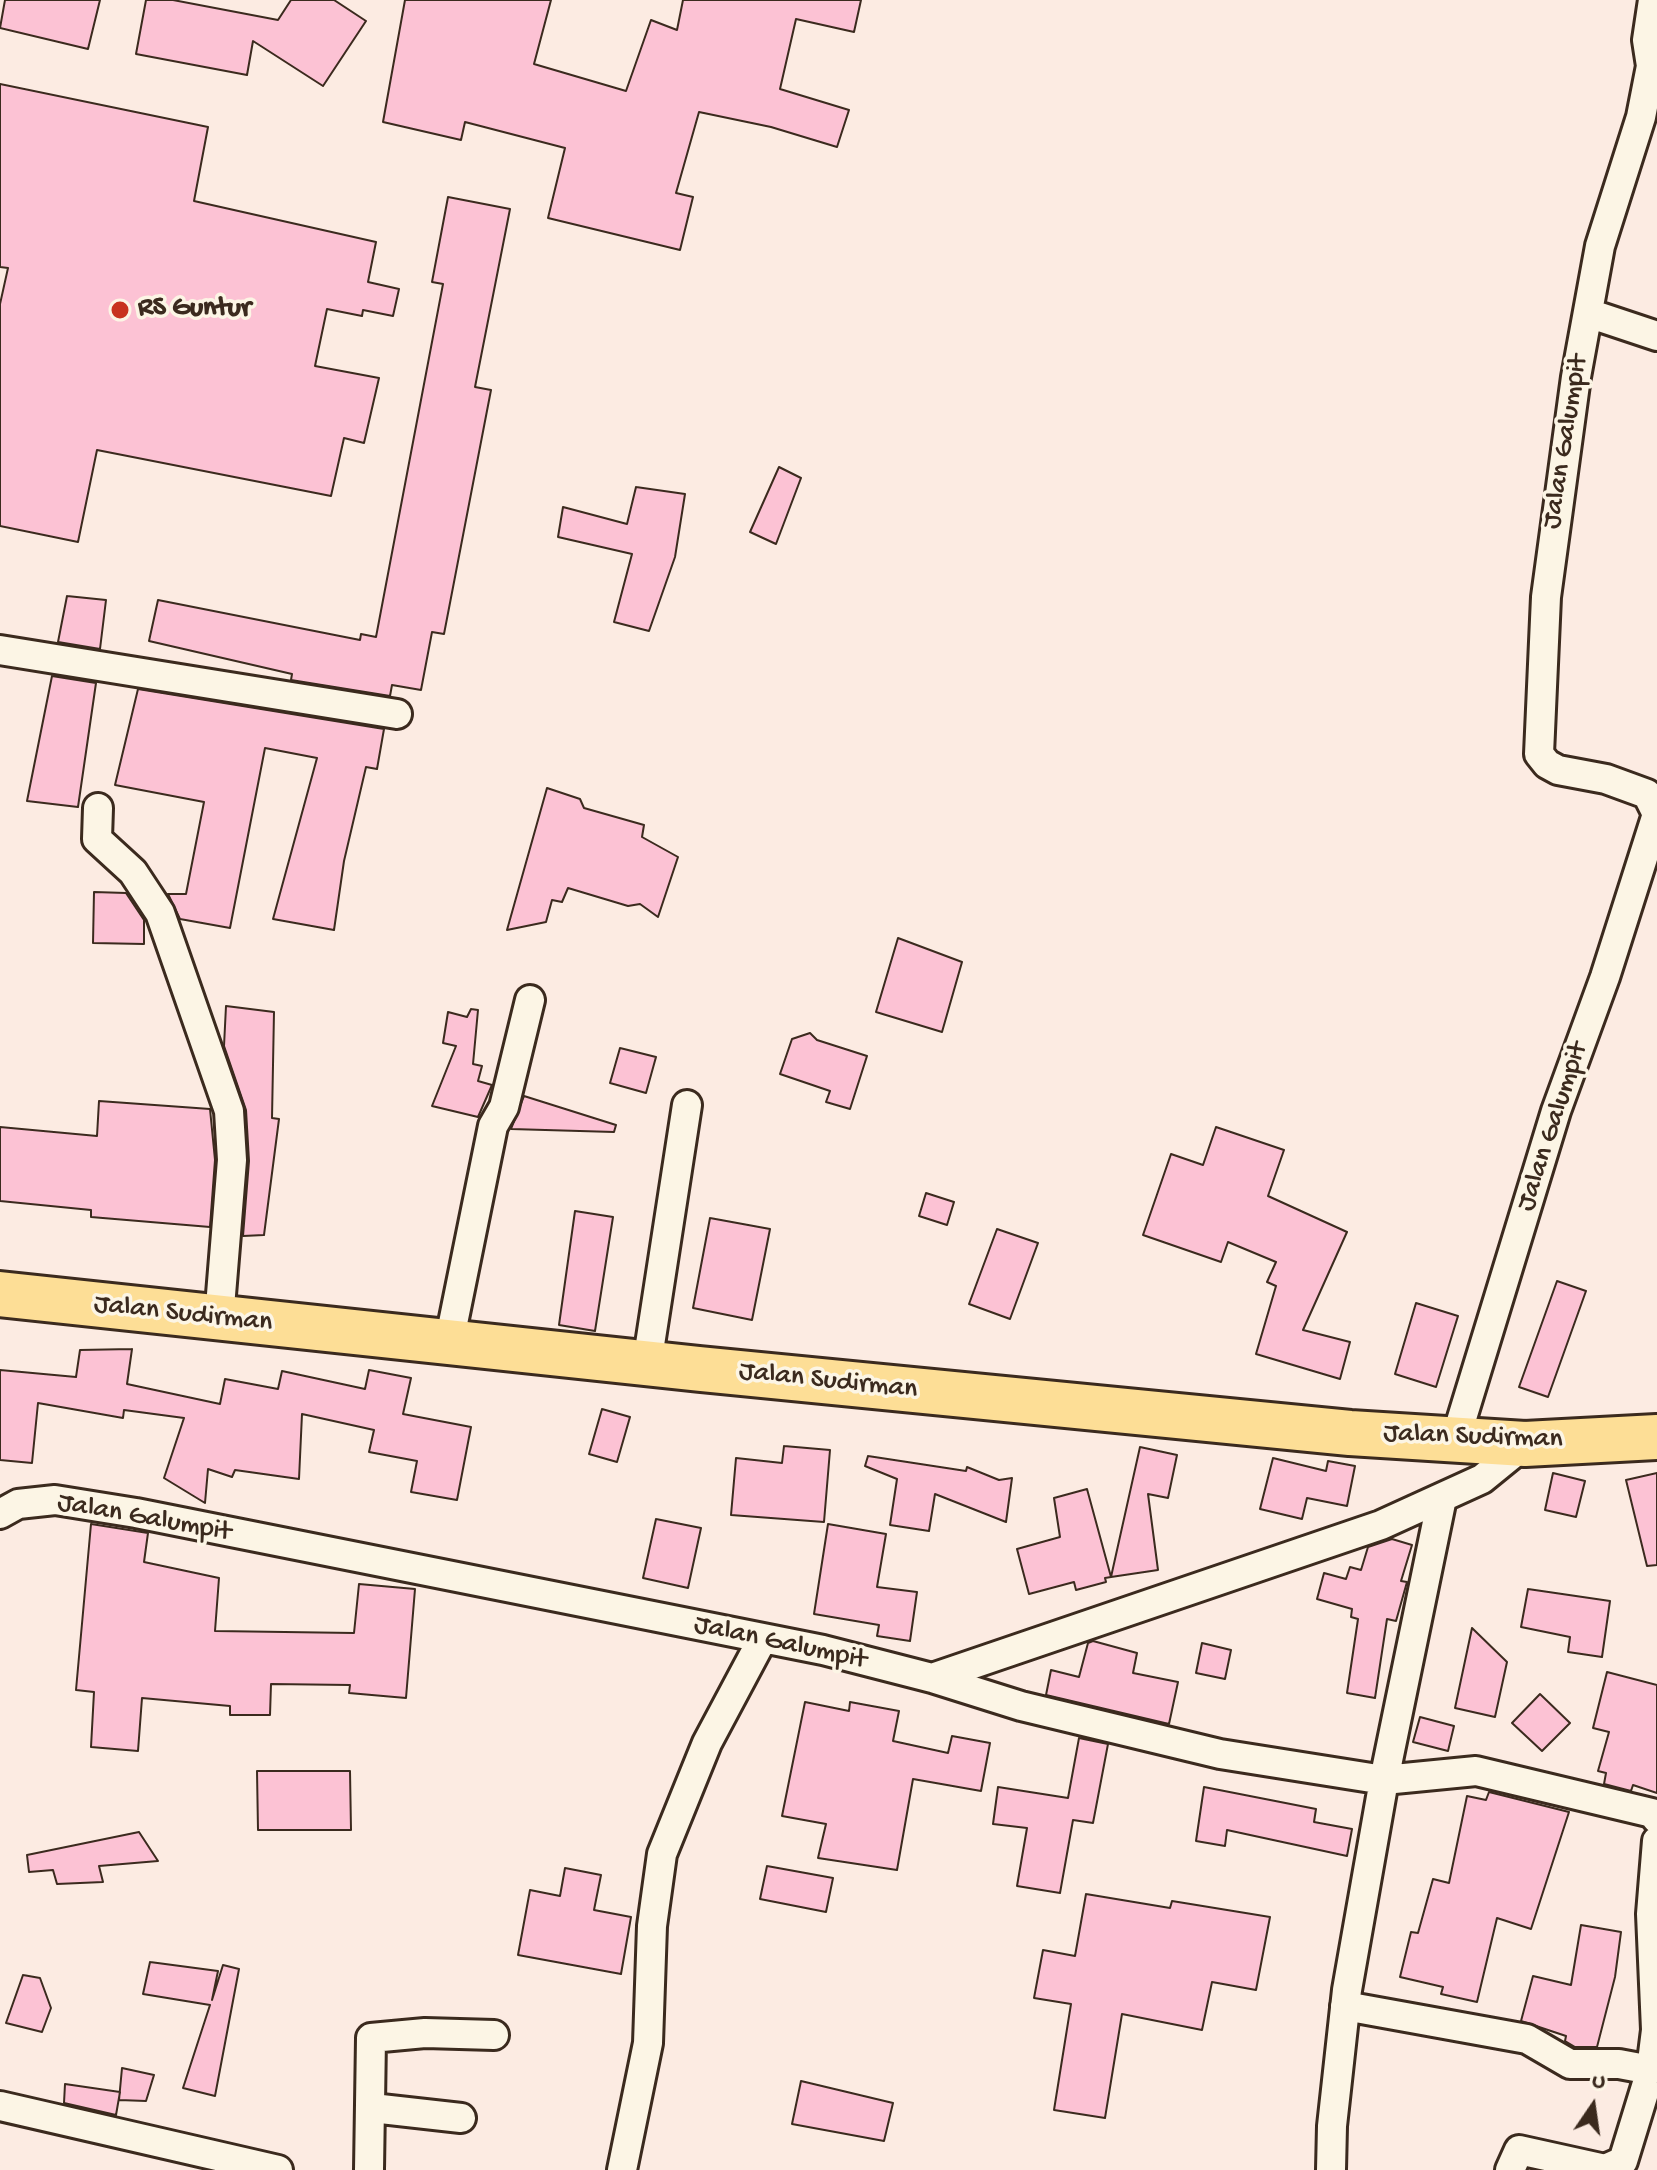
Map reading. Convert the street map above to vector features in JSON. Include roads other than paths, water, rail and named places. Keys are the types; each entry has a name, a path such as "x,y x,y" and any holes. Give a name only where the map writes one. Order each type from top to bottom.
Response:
{"main road":[{"name":"Jalan Sudirman","path":"0,1294 647,1364 1455,1441 1525,1444 1657,1437"}],"street":[{"name":"Jalan Galumpit","path":"1455,1441 1556,1111 1605,977 1657,814 1647,794 1606,779 1558,770 1539,754 1552,536 1603,234 1641,117 1651,66 1647,40 1653,0"},
{"path":"1588,313 1657,336"},
{"path":"0,650 397,714"},
{"path":"98,808 97,839 133,872 160,913 229,1111 232,1160 219,1319"},
{"path":"449,1343 493,1126 504,1107 530,1000"},
{"path":"647,1364 687,1105"},
{"path":"932,1678 1366,1530 1482,1479 1525,1444"},
{"path":"1331,2170 1332,2126 1345,2006 1384,1780 1442,1498"},
{"name":"Jalan Galumpit","path":"0,1514 18,1504 55,1500 136,1513 763,1638 932,1678 1021,1706 1220,1754 1384,1780 1476,1771 1652,1813 1657,1819"},
{"path":"622,2170 648,2043 652,1926 662,1854 707,1743 763,1638"},
{"path":"1510,2170 1519,2150 1605,2169 1618,2166 1641,2109 1651,2070 1656,2030 1651,1887 1657,1841"},
{"path":"1345,2006 1527,2039 1570,2064 1619,2064 1651,2070"},
{"path":"369,2170 371,2038 425,2033 494,2035"},
{"path":"0,2106 278,2170"},
{"path":"372,2108 461,2118"}],"place":[{"name":"RS Guntur","path":"120,310"}]}
